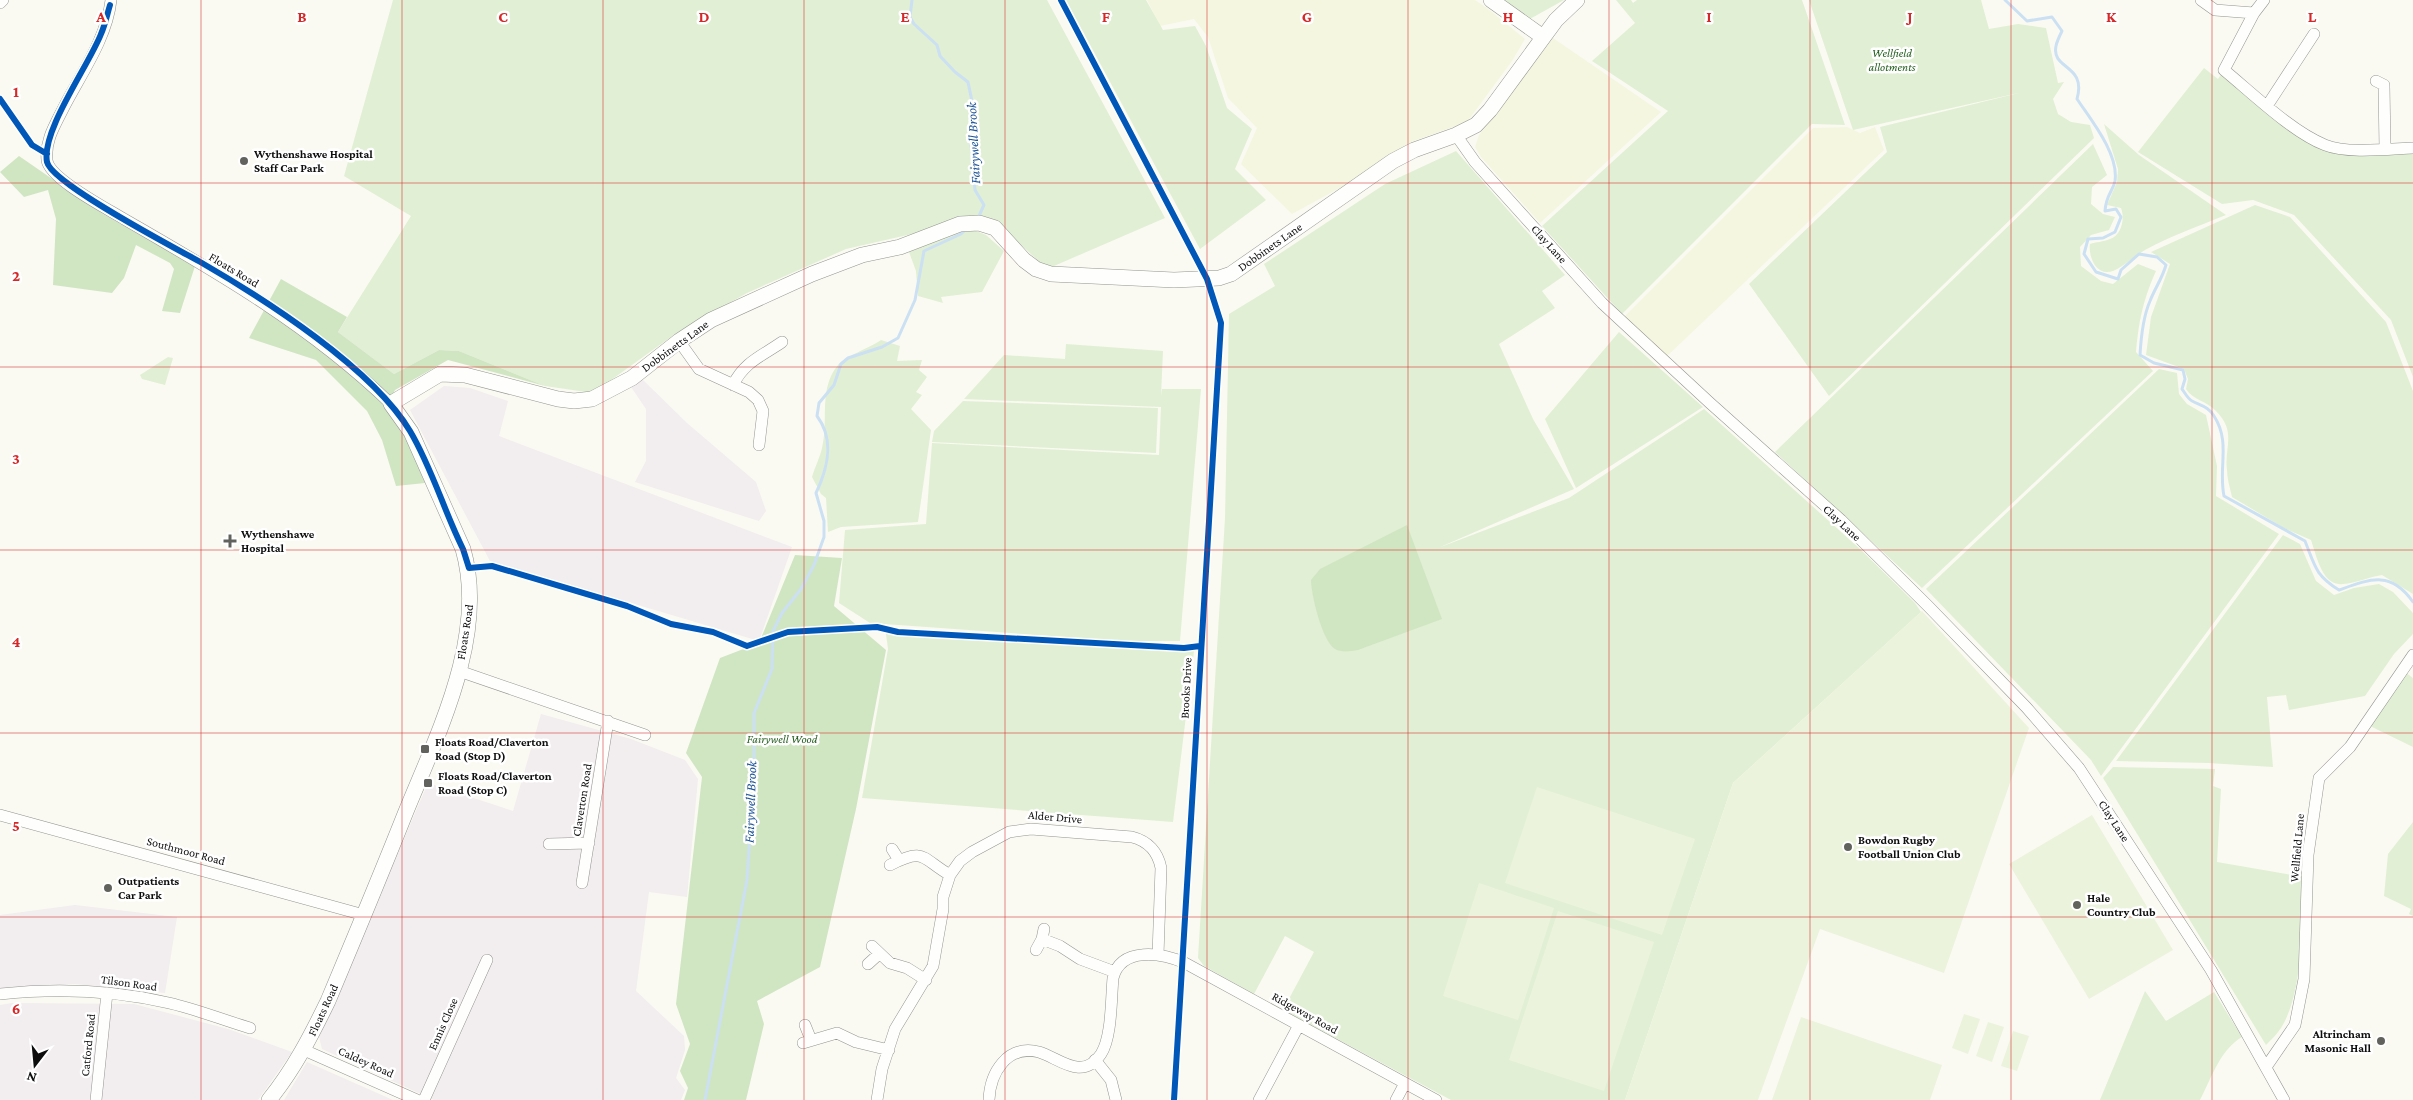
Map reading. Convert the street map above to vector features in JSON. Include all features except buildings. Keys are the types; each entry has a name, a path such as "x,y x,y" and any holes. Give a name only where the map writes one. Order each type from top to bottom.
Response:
{"street":[{"path":"0,3 3,0"},
{"path":"1491,0 1544,37"},
{"path":"1456,135 1476,125 1490,110 1556,20 1577,0"},
{"path":"2201,0 2215,10 2254,13"},
{"path":"2264,0 2254,13 2224,70 2303,133 2326,146 2362,150 2413,148"},
{"name":"Floats Road","path":"110,2 102,34 50,135 47,154 51,169 57,176 103,206 206,265 302,328 356,371 391,404 411,432 463,549 468,568 470,605 456,688 328,1001 304,1050 269,1100"},
{"path":"2267,106 2314,34"},
{"path":"2376,81 2384,85 2385,149"},
{"name":"Dobbinets Lane","path":"960,224 979,222 995,228 1024,260 1036,269 1051,274 1174,280 1219,278 1231,274 1392,161 1414,150 1456,135"},
{"name":"Clay Lane","path":"1456,135 1475,162 1602,302 1710,403 1841,520 2026,707 2079,768 2211,970 2284,1100"},
{"name":"Dobbinetts Lane","path":"391,404 440,374 465,375 558,399 574,401 592,399 632,378 679,341 711,320 812,274 862,256 892,250 960,224"},
{"path":"679,341 700,369 749,392 758,400 763,411 759,445"},
{"path":"733,385 740,371 782,342"},
{"name":"Wellfield Lane","path":"2266,1067 2295,1025 2304,979 2308,855 2319,778 2350,747 2413,655"},
{"path":"459,672 645,735"},
{"name":"Claverton Road","path":"582,882 608,721"},
{"name":"Southmoor Road","path":"0,815 364,914"},
{"name":"Alder Drive","path":"877,1100 882,1069 896,1026 926,980 934,962 943,909 943,897 950,875 960,862 972,852 1018,829 1067,831 1140,839 1154,850 1161,868 1158,955"},
{"path":"550,844 589,843"},
{"path":"892,849 894,863 913,855 920,855 950,875"},
{"path":"1036,950 1043,934 1080,959 1115,972"},
{"path":"868,964 875,950 890,963 907,968 926,980"},
{"path":"989,1100 990,1083 996,1069 1007,1058 1018,1053 1036,1052 1071,1067 1088,1065 1095,1060 1103,1051 1106,1041 1115,972 1122,963 1131,957 1158,955"},
{"name":"Ridgeway Road","path":"1158,955 1185,963 1436,1100"},
{"name":"Ennis Close","path":"424,1100 487,960"},
{"name":"Tilson Road","path":"0,994 65,990 107,993 170,1003 250,1028"},
{"name":"Catford Road","path":"96,1100 107,993"},
{"path":"806,1025 807,1041 837,1033 860,1043 888,1050"},
{"path":"1259,1100 1300,1025"},
{"name":"Caldey Road","path":"304,1050 417,1100"},
{"path":"1095,1060 1113,1084 1116,1100"},
{"path":"1396,1100 1405,1083"}],"shaded area":[{"path":"642,379 687,423 756,482 766,511 759,521 635,482 646,461 646,409 631,387"},
{"path":"444,386 470,388 508,401 499,436 792,547 759,641 490,561 410,410"},
{"path":"541,714 631,739 685,760 698,779 687,897 649,892 636,991 684,1036 685,1050 676,1078 685,1090 681,1100 434,1100 322,1049 319,1037 428,783 513,811"},
{"path":"75,905 177,917 165,993 75,984 0,990 0,915"},
{"path":"12,1003 134,1004 228,1029 292,1052 258,1100 0,1100 0,1005"},
{"path":"307,1062 393,1100 284,1100"}],"green space":[{"path":"393,0 1047,0 1165,218 1047,269 1002,227 966,216 925,231 846,249 747,293 675,334 593,393 545,386 459,351 439,350 394,374 338,332 411,216 344,176"},
{"path":"1066,0 1146,0 1163,30 1195,26 1206,46 1227,108 1252,129 1235,169 1266,200 1200,249"},
{"path":"1147,0 1475,0 1525,39 1512,61 1467,122 1411,142 1369,172 1292,214 1241,164 1257,128 1228,98 1208,37 1194,19 1160,26"},
{"path":"1496,0 1564,0 1528,20"},
{"path":"1616,0 1631,0 1633,3 1637,0 1802,0 1845,125 1812,124 1622,314 1542,226 1668,111 1592,61 1635,23"},
{"name":"Wellfield allotments","path":"1809,0 1981,0 1989,29 2018,24 2046,28 2058,83 2064,82 2053,99 2058,114 2071,122 2090,125 2094,138 1829,396 1749,284 1887,152 1880,127 2023,92 1853,130"},
{"path":"1553,38 1661,112 1540,223 1481,157 1475,147 1479,135"},
{"path":"2204,68 2218,79 2224,70 2326,146 2413,148 2413,377 2391,320 2294,215 2253,200 2222,204 2138,152"},
{"path":"2104,124 2139,155 2226,215 2185,231 2141,252 2120,268 2107,272 2102,271 2094,264 2090,254 2090,244 2114,237 2122,226 2123,216 2121,208 2107,205 2117,182 2118,169"},
{"path":"1847,127 1860,133 1875,127 1884,150 1665,358 1624,317 1813,128"},
{"path":"2093,144 2107,175 2092,187 2091,204 2103,214 2115,217 2109,230 2091,235 2080,247 2081,266 2101,281 2113,284 2138,264 2156,271 2142,310 2136,352 2153,371 1922,588 1775,452"},
{"path":"1456,151 1565,275 1542,291 1555,308 1499,344 1533,419 1574,489 1438,548 1569,498 1704,409 1859,548 1915,603 1921,612 1733,783 1625,1100 1451,1100 1283,1010 1314,952 1285,936 1254,994 1204,966 1198,958 1225,518 1229,314 1275,286 1264,264 1385,184"},
{"path":"19,156 103,214 195,266 180,313 162,311 174,269 170,263 136,245 124,278 112,293 53,285 56,219 48,190 24,197 0,172"},
{"path":"2255,205 2290,217 2386,322 2413,391 2413,594 2382,575 2336,584 2325,575 2321,568 2311,540 2284,528 2232,497 2227,473 2228,433 2222,419 2216,411 2189,393 2186,389 2188,379 2184,369 2146,355 2151,317 2170,264 2151,252"},
{"path":"974,230 986,235 1004,251 982,292 941,297 943,303 918,296 916,271 909,252 960,231"},
{"path":"281,279 347,317 338,332 394,374 439,350 459,351 545,386 448,360 395,390 386,409 408,440 425,483 396,486 382,440 367,411 316,360 249,338"},
{"path":"1619,332 1703,407 1576,488 1545,419"},
{"path":"881,340 900,346 897,361 922,360 919,370 927,377 916,392 922,395 911,409 931,430 918,522 841,527 828,532 826,498 821,494 812,477 824,437 828,384 832,374 841,362"},
{"path":"1066,344 1163,351 1161,396 1162,389 1201,389 1180,641 1123,641 870,623 839,603 845,530 926,524 932,443 1159,455 1161,407 964,399 1004,355 1065,359"},
{"path":"168,357 173,358 165,385 142,379 140,375"},
{"path":"2159,369 2177,373 2179,394 2187,404 2206,415 2217,466 2216,496 2279,534 2101,776 2091,760 1926,589"},
{"path":"963,401 1158,408 1156,453 932,442 934,431"},
{"path":"1407,525 1442,619 1358,650 1344,651 1335,649 1330,644 1322,627 1315,606 1311,580 1320,569"},
{"path":"2283,535 2300,544 2316,581 2334,595 2354,588 2379,584 2393,592 2413,613 2413,634 2394,654 2365,696 2289,710 2286,695 2267,697 2273,767 2208,763 2116,761"},
{"name":"Fairywell Wood","path":"795,555 842,558 834,606 886,650 856,809 820,967 757,1001 764,1024 746,1100 684,1100 688,1088 680,1071 690,1044 676,1004 702,777 686,753 720,658 759,643"},
{"name":"Bowdon Rugby Football Union Club","path":"1922,611 2029,728 1944,973 1820,929 1758,1100 1625,1100 1733,783"},
{"path":"886,634 1194,651 1173,822 862,798 888,649"},
{"path":"2405,672 2413,678 2413,747 2370,726"},
{"path":"2113,767 2215,769 2213,786 2221,789 2217,862 2304,877 2302,934 2294,995 2289,1013 2281,1028 2266,1045 2103,778"},
{"path":"1537,787 1695,839 1662,935 1505,883"},
{"path":"2092,815 2173,950 2089,999 2009,864"},
{"path":"2413,822 2413,916 2409,914 2411,909 2384,896 2388,854"},
{"path":"1479,883 1554,908 1518,1020 1443,996"},
{"path":"1558,911 1654,942 1604,1091 1509,1060"},
{"path":"2145,991 2166,1021 2214,992 2242,1037 2234,1042 2222,1057 2200,1100 2100,1100"},
{"path":"1964,1014 1980,1019 1968,1054 1952,1048"},
{"path":"1801,1017 1942,1065 1930,1100 1772,1100"},
{"path":"1988,1022 2004,1027 1992,1062 1976,1056"},
{"path":"2013,1031 2029,1036 2017,1071 2001,1066"}],"waterway":[{"name":"Fairywell Brook","path":"912,0 910,17 914,24 937,45 940,56 955,72 968,82 974,111 970,134 975,190 984,205 978,218"},
{"path":"2005,0 2027,21 2052,17 2062,31 2056,44 2056,54 2077,79 2079,88 2077,99 2103,138 2113,160 2115,181 2105,211 2116,209 2121,217 2115,232 2103,238 2088,239 2084,254 2096,272 2118,279 2121,270 2139,254 2157,257 2166,265 2146,314 2140,355 2154,363 2183,370 2185,379 2182,389 2191,400 2207,408 2214,416 2222,436 2224,496 2305,541 2320,574 2339,590 2370,581 2388,581 2397,585 2413,602"},
{"name":"Fairywell Brook","path":"705,1100 747,880 754,772 754,713 772,669 773,631 782,613 801,589 814,565 824,537 824,521 816,493 824,474 828,444 823,425 817,416 819,403 834,385 841,364 848,358 882,347 898,338 915,300 924,251 961,234 966,229"}],"cycle path":[{"name":"Brooks Drive","path":"1061,0 1207,279 1221,323 1174,1100"},
{"name":"Brooks Drive","path":"110,5 104,27 95,47 67,98 51,133 47,149 47,162 54,172 92,200 143,231 228,278 286,316 316,337 370,383 393,407 418,445 463,549 469,568 492,566 627,606 671,624 713,632 747,646 788,632 877,627 898,632 1184,648 1200,646"},
{"path":"0,99 32,145 47,154"}],"place":[{"name":"Wythenshawe Hospital Staff Car Park","path":"244,161"},
{"name":"Wythenshawe Hospital","path":"230,541"},
{"name":"Floats Road/Claverton Road (Stop D)","path":"425,749"},
{"name":"Floats Road/Claverton Road (Stop C)","path":"428,783"},
{"name":"Bowdon Rugby Football Union Club","path":"1848,847"},
{"name":"Outpatients Car Park","path":"108,888"},
{"name":"Hale Country Club","path":"2077,905"},
{"name":"Altrincham Masonic Hall","path":"2381,1041"}]}
